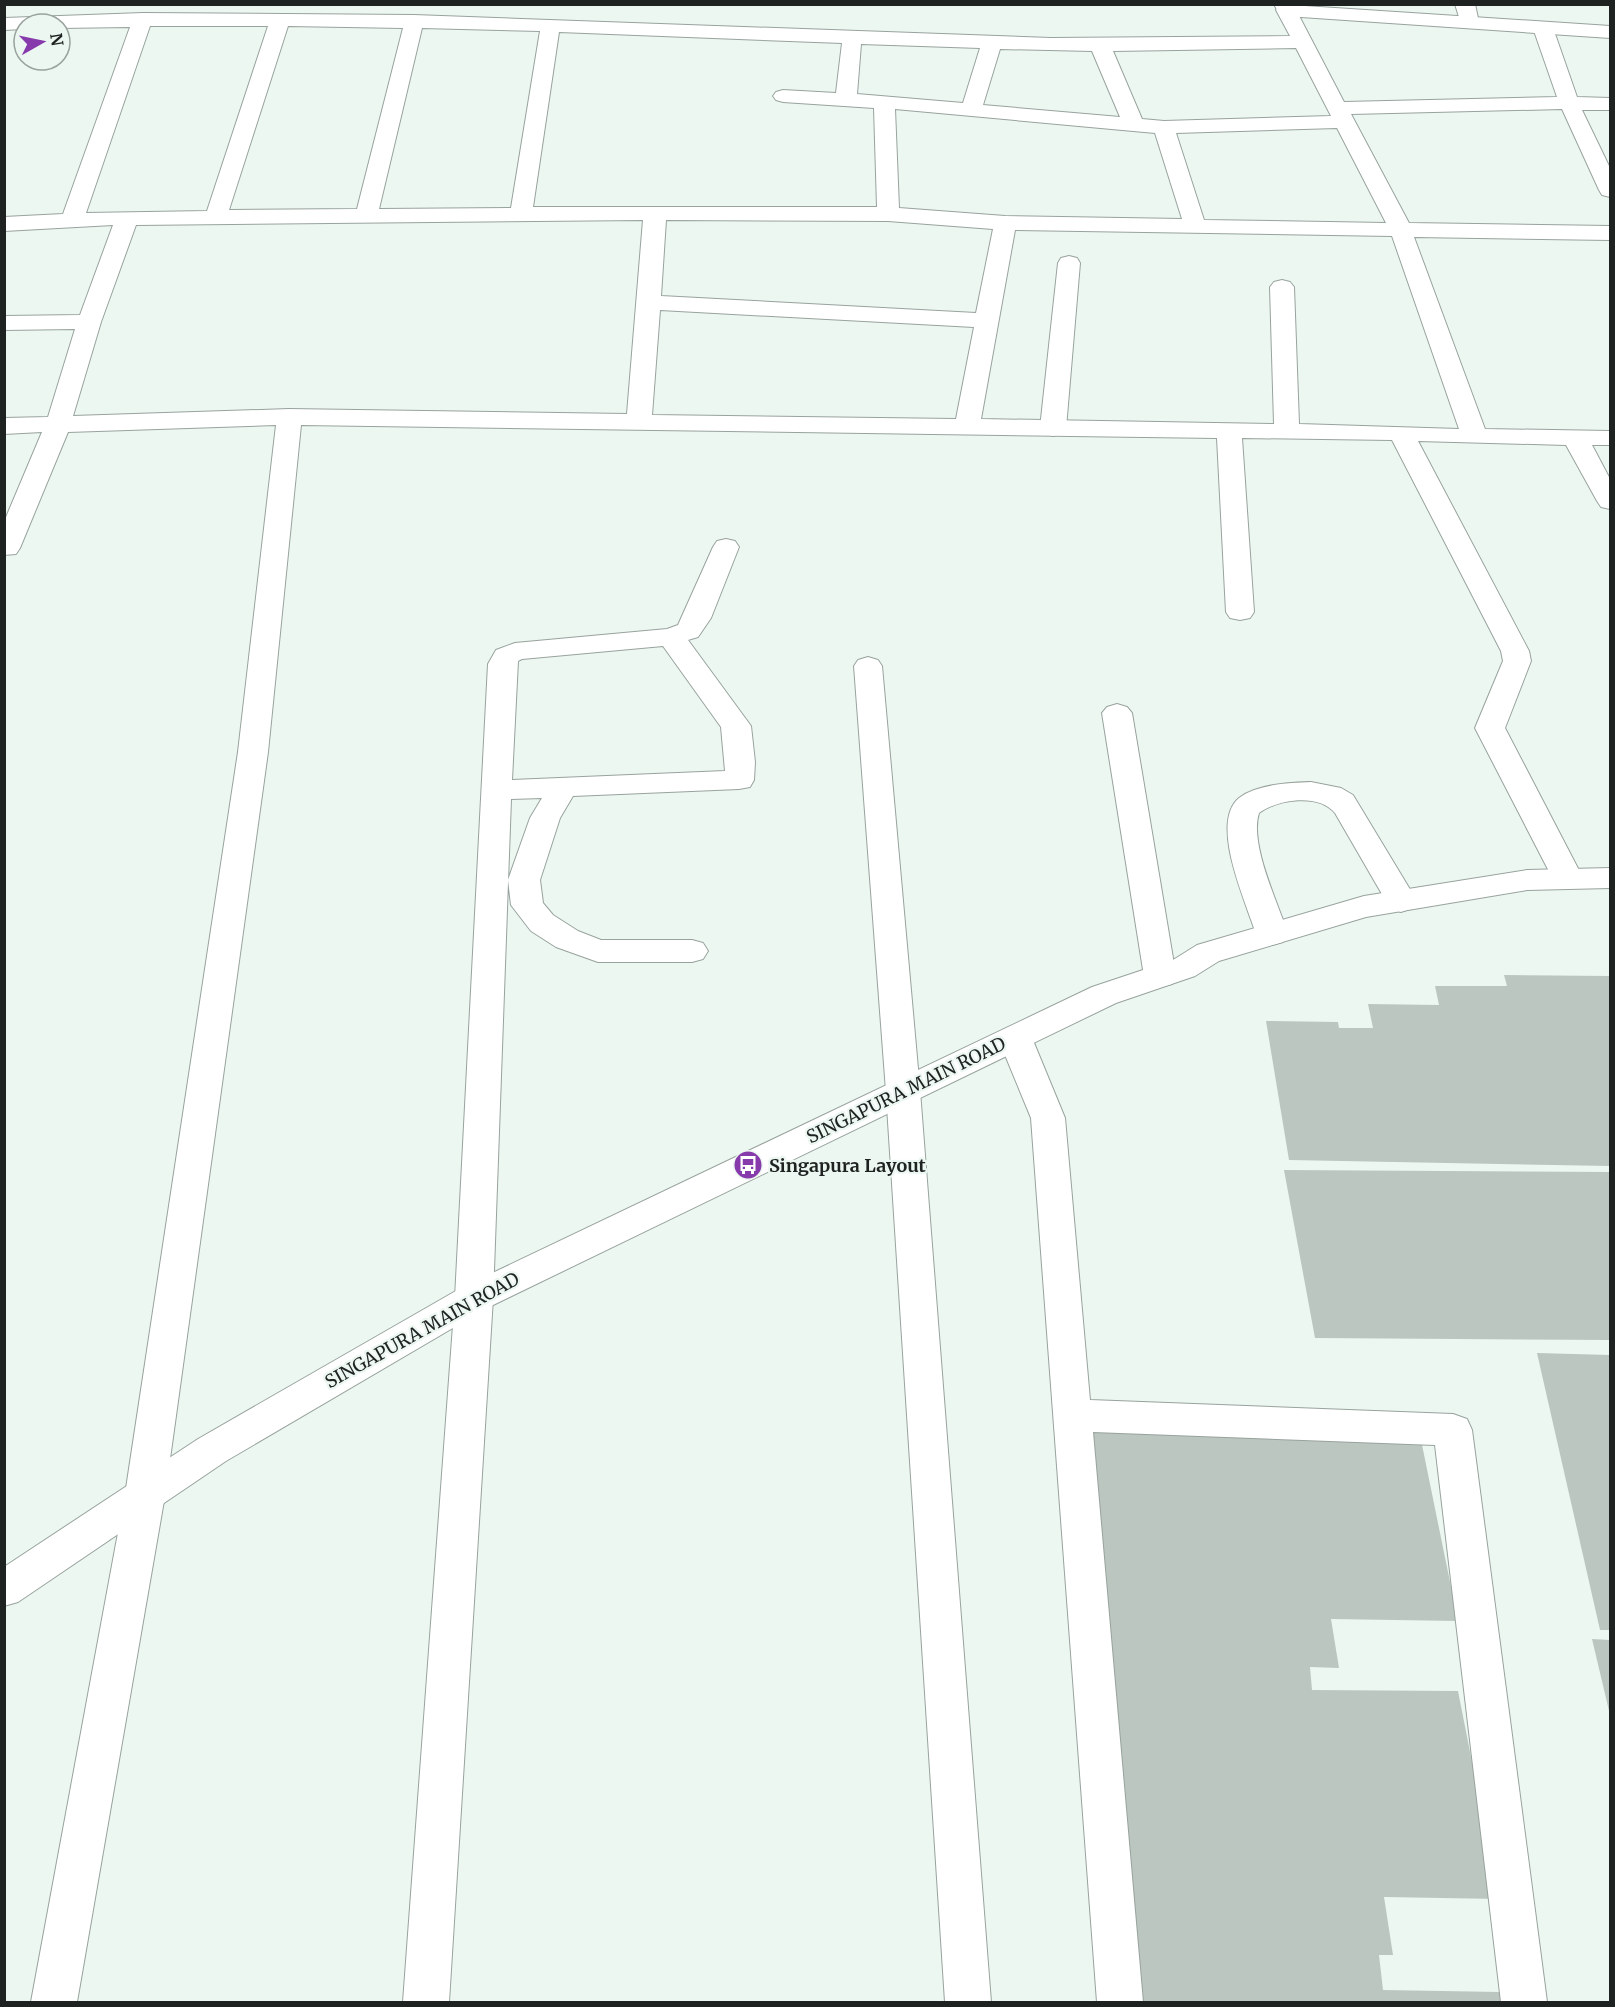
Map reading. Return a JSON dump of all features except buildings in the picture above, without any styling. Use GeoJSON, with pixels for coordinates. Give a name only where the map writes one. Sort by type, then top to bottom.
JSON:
{"type":"FeatureCollection","features":[{"type":"Feature","properties":{"kind":"street"},"geometry":{"type":"LineString","coordinates":[[1475,437],[1400,228],[1284,7],[1467,14],[1543,28],[1611,32]]}},
{"type":"Feature","properties":{"kind":"street"},"geometry":{"type":"LineString","coordinates":[[4,24],[143,19],[414,21],[1100,45],[1302,42]]}},
{"type":"Feature","properties":{"kind":"street"},"geometry":{"type":"LineString","coordinates":[[72,221],[143,19]]}},
{"type":"Feature","properties":{"kind":"street"},"geometry":{"type":"LineString","coordinates":[[216,217],[280,20]]}},
{"type":"Feature","properties":{"kind":"street"},"geometry":{"type":"LineString","coordinates":[[366,216],[414,21]]}},
{"type":"Feature","properties":{"kind":"street"},"geometry":{"type":"LineString","coordinates":[[521,216],[550,27]]}},
{"type":"Feature","properties":{"kind":"street"},"geometry":{"type":"LineString","coordinates":[[1543,28],[1569,103],[1611,190]]}},
{"type":"Feature","properties":{"kind":"street"},"geometry":{"type":"LineString","coordinates":[[846,100],[852,38]]}},
{"type":"Feature","properties":{"kind":"street"},"geometry":{"type":"LineString","coordinates":[[971,111],[992,42]]}},
{"type":"Feature","properties":{"kind":"street"},"geometry":{"type":"LineString","coordinates":[[1100,45],[1134,124]]}},
{"type":"Feature","properties":{"kind":"street"},"geometry":{"type":"LineString","coordinates":[[783,96],[884,102],[1164,127],[1569,103],[1611,104]]}},
{"type":"Feature","properties":{"kind":"street"},"geometry":{"type":"LineString","coordinates":[[884,102],[888,214]]}},
{"type":"Feature","properties":{"kind":"street"},"geometry":{"type":"LineString","coordinates":[[1164,127],[1195,226]]}},
{"type":"Feature","properties":{"kind":"street"},"geometry":{"type":"LineString","coordinates":[[4,224],[127,218],[655,213],[888,214],[1005,223],[1611,232]]}},
{"type":"Feature","properties":{"kind":"street"},"geometry":{"type":"LineString","coordinates":[[639,422],[655,213]]}},
{"type":"Feature","properties":{"kind":"street"},"geometry":{"type":"LineString","coordinates":[[5,551],[58,425],[89,322],[127,218]]}},
{"type":"Feature","properties":{"kind":"street"},"geometry":{"type":"LineString","coordinates":[[967,427],[1005,223]]}},
{"type":"Feature","properties":{"kind":"street"},"geometry":{"type":"LineString","coordinates":[[1053,428],[1069,263]]}},
{"type":"Feature","properties":{"kind":"street"},"geometry":{"type":"LineString","coordinates":[[1282,287],[1287,432]]}},
{"type":"Feature","properties":{"kind":"street"},"geometry":{"type":"LineString","coordinates":[[649,302],[987,321]]}},
{"type":"Feature","properties":{"kind":"street"},"geometry":{"type":"LineString","coordinates":[[4,323],[89,322]]}},
{"type":"Feature","properties":{"kind":"street"},"geometry":{"type":"LineString","coordinates":[[54,2002],[145,1495],[253,752],[288,417]]}},
{"type":"Feature","properties":{"kind":"street"},"geometry":{"type":"LineString","coordinates":[[4,426],[288,417],[1611,438]]}},
{"type":"Feature","properties":{"kind":"street"},"geometry":{"type":"LineString","coordinates":[[1229,431],[1240,612]]}},
{"type":"Feature","properties":{"kind":"street"},"geometry":{"type":"LineString","coordinates":[[1401,433],[1515,651],[1517,661],[1490,728],[1567,878]]}},
{"type":"Feature","properties":{"kind":"street"},"geometry":{"type":"LineString","coordinates":[[1575,438],[1611,501]]}},
{"type":"Feature","properties":{"kind":"street"},"geometry":{"type":"LineString","coordinates":[[426,2002],[474,1298],[502,664],[506,656],[515,651],[671,638],[688,631],[697,618],[726,547]]}},
{"type":"Feature","properties":{"kind":"street"},"geometry":{"type":"LineString","coordinates":[[496,790],[739,780],[740,762],[736,726],[671,638]]}},
{"type":"Feature","properties":{"kind":"street"},"geometry":{"type":"LineString","coordinates":[[868,666],[903,1091],[968,2002]]}},
{"type":"Feature","properties":{"kind":"street"},"geometry":{"type":"LineString","coordinates":[[1117,713],[1160,976]]}},
{"type":"Feature","properties":{"kind":"street"},"geometry":{"type":"LineString","coordinates":[[563,787],[545,818],[524,880],[527,905],[542,923],[567,939],[598,951],[692,951]]}},
{"type":"Feature","properties":{"kind":"street"},"geometry":{"type":"LineString","coordinates":[[1272,934],[1243,842],[1240,824],[1244,812],[1250,805],[1262,798],[1305,792],[1321,792],[1335,797],[1349,811],[1401,901]]}},
{"type":"Feature","properties":{"kind":"street","name":"SINGAPURA MAIN ROAD"},"geometry":{"type":"LineString","coordinates":[[4,1589],[212,1450],[474,1298],[1104,995],[1184,968],[1209,953],[1364,907],[1527,880],[1611,878]]}},
{"type":"Feature","properties":{"kind":"street"},"geometry":{"type":"LineString","coordinates":[[1015,1038],[1048,1118],[1120,2002]]}},
{"type":"Feature","properties":{"kind":"street"},"geometry":{"type":"LineString","coordinates":[[1072,1415],[1453,1430],[1524,2002]]}},
{"type":"Feature","properties":{"kind":"place","name":"Singapura Layout"},"geometry":{"type":"Point","coordinates":[748,1165]}}]}
